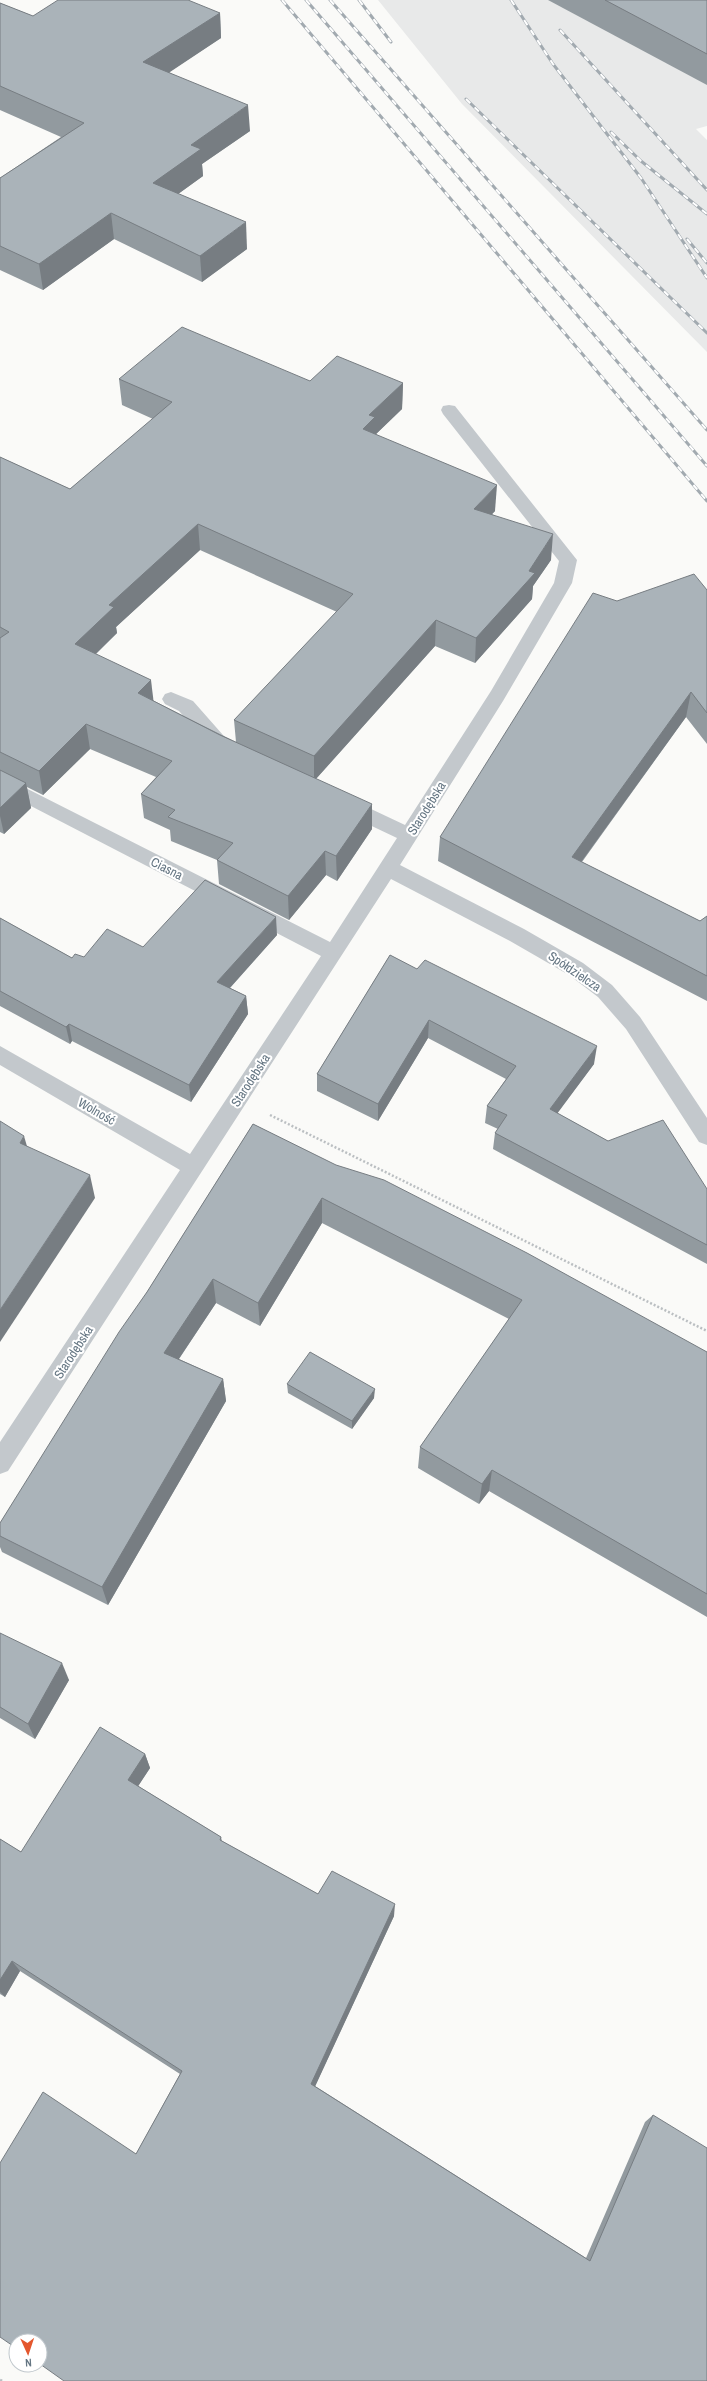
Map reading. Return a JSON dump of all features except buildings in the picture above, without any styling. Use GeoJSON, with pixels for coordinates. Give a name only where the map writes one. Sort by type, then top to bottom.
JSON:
{"type":"FeatureCollection","features":[{"type":"Feature","properties":{"kind":"street","name":"Starodębska"},"geometry":{"type":"LineString","coordinates":[[0,1464],[237,1099],[334,953],[497,696],[563,583],[568,560],[448,410]]}},
{"type":"Feature","properties":{"kind":"street"},"geometry":{"type":"LineString","coordinates":[[171,699],[186,706],[224,749],[238,755]]}},
{"type":"Feature","properties":{"kind":"street","name":"Ciasna"},"geometry":{"type":"LineString","coordinates":[[0,782],[334,953]]}},
{"type":"Feature","properties":{"kind":"street"},"geometry":{"type":"LineString","coordinates":[[328,798],[409,835]]}},
{"type":"Feature","properties":{"kind":"street","name":"Spółdzielcza"},"geometry":{"type":"LineString","coordinates":[[388,868],[517,935],[576,969],[605,991],[633,1023],[707,1136]]}},
{"type":"Feature","properties":{"kind":"street","name":"Wolność"},"geometry":{"type":"LineString","coordinates":[[0,1055],[193,1167]]}},
{"type":"Feature","properties":{"kind":"path"},"geometry":{"type":"LineString","coordinates":[[237,1099],[707,1331]]}},
{"type":"Feature","properties":{"kind":"shaded area"},"geometry":{"type":"Polygon","coordinates":[[[378,0],[707,0],[707,126],[696,129],[707,140],[707,352],[462,104],[378,0]]]}},
{"type":"Feature","properties":{"kind":"railway"},"geometry":{"type":"LineString","coordinates":[[282,0],[707,501]]}},
{"type":"Feature","properties":{"kind":"railway"},"geometry":{"type":"LineString","coordinates":[[306,0],[707,466]]}},
{"type":"Feature","properties":{"kind":"railway"},"geometry":{"type":"LineString","coordinates":[[330,0],[707,430]]}},
{"type":"Feature","properties":{"kind":"railway"},"geometry":{"type":"LineString","coordinates":[[359,0],[391,42]]}},
{"type":"Feature","properties":{"kind":"railway"},"geometry":{"type":"LineString","coordinates":[[511,0],[553,64],[641,178],[707,278]]}},
{"type":"Feature","properties":{"kind":"railway"},"geometry":{"type":"LineString","coordinates":[[560,30],[707,190]]}},
{"type":"Feature","properties":{"kind":"railway"},"geometry":{"type":"LineString","coordinates":[[466,99],[707,333]]}},
{"type":"Feature","properties":{"kind":"railway"},"geometry":{"type":"LineString","coordinates":[[611,132],[641,161],[707,214]]}},
{"type":"Feature","properties":{"kind":"railway"},"geometry":{"type":"LineString","coordinates":[[687,239],[707,263]]}}]}
